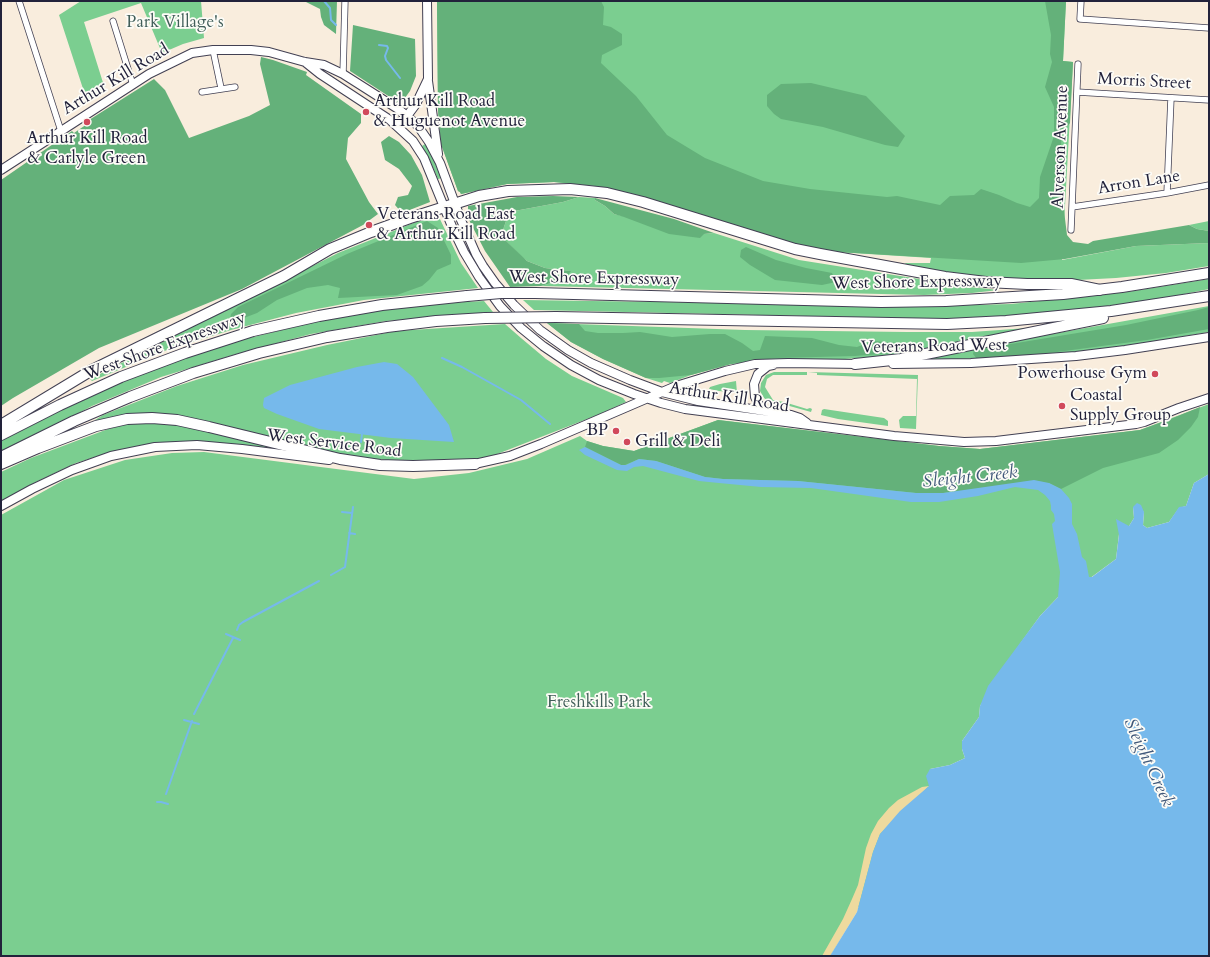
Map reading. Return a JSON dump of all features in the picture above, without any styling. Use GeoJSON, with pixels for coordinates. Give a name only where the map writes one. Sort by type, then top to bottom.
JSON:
{"type":"FeatureCollection","features":[{"type":"Feature","properties":{"kind":"highway"},"geometry":{"type":"LineString","coordinates":[[1,425],[92,370],[284,276],[330,249],[371,232],[444,207],[479,196],[508,191],[570,189],[607,193],[643,202],[795,249],[820,254],[945,277],[986,282],[1072,284],[1100,290]]}},
{"type":"Feature","properties":{"kind":"highway","name":"West Shore Expressway"},"geometry":{"type":"LineString","coordinates":[[1,435],[60,405],[121,377],[185,353],[253,331],[318,316],[382,305],[501,293],[881,302],[1004,298],[1100,290],[1209,273]]}},
{"type":"Feature","properties":{"kind":"highway"},"geometry":{"type":"LineString","coordinates":[[855,364],[901,359],[1209,297]]}},
{"type":"Feature","properties":{"kind":"highway","name":"West Shore Expressway"},"geometry":{"type":"LineString","coordinates":[[1,458],[12,451],[74,421],[130,397],[193,373],[260,353],[327,337],[387,327],[486,318],[556,317],[947,324],[1006,321],[1111,312],[1209,297]]}},
{"type":"Feature","properties":{"kind":"highway"},"geometry":{"type":"LineString","coordinates":[[1,464],[96,426],[126,420],[152,418],[177,420],[340,459],[380,465],[413,466],[475,464]]}},
{"type":"Feature","properties":{"kind":"street"},"geometry":{"type":"LineString","coordinates":[[19,1],[61,131]]}},
{"type":"Feature","properties":{"kind":"street"},"geometry":{"type":"LineString","coordinates":[[343,74],[345,1]]}},
{"type":"Feature","properties":{"kind":"street"},"geometry":{"type":"LineString","coordinates":[[427,1],[428,79],[440,163]]}},
{"type":"Feature","properties":{"kind":"street"},"geometry":{"type":"LineString","coordinates":[[1081,1],[1080,19],[1209,28]]}},
{"type":"Feature","properties":{"kind":"street"},"geometry":{"type":"LineString","coordinates":[[113,21],[133,85]]}},
{"type":"Feature","properties":{"kind":"street","name":"Arthur Kill Road"},"geometry":{"type":"LineString","coordinates":[[1,170],[149,74],[182,57],[202,51],[232,49],[256,50],[282,55],[305,62],[396,125],[413,141],[424,158],[464,252],[479,278],[500,306],[520,328],[542,346],[571,365],[599,380],[647,398],[679,408],[940,441],[964,442],[996,441],[1136,424],[1209,398]]}},
{"type":"Feature","properties":{"kind":"street"},"geometry":{"type":"LineString","coordinates":[[213,50],[221,88]]}},
{"type":"Feature","properties":{"kind":"street"},"geometry":{"type":"LineString","coordinates":[[305,62],[324,65],[343,74],[407,116],[418,126],[429,142],[440,163]]}},
{"type":"Feature","properties":{"kind":"street","name":"Alverson Avenue"},"geometry":{"type":"LineString","coordinates":[[1071,230],[1078,64]]}},
{"type":"Feature","properties":{"kind":"street"},"geometry":{"type":"LineString","coordinates":[[396,125],[407,116],[422,95],[428,79]]}},
{"type":"Feature","properties":{"kind":"street"},"geometry":{"type":"LineString","coordinates":[[202,92],[235,87]]}},
{"type":"Feature","properties":{"kind":"street","name":"Morris Street"},"geometry":{"type":"LineString","coordinates":[[1077,92],[1209,100]]}},
{"type":"Feature","properties":{"kind":"street"},"geometry":{"type":"LineString","coordinates":[[1167,193],[1171,98]]}},
{"type":"Feature","properties":{"kind":"street","name":"Arthur Kill Road"},"geometry":{"type":"LineString","coordinates":[[440,163],[455,204],[476,254],[483,266],[514,305],[540,330],[568,350],[591,363],[662,392],[698,401],[791,415],[800,418],[810,425]]}},
{"type":"Feature","properties":{"kind":"street","name":"Arron Lane"},"geometry":{"type":"LineString","coordinates":[[1072,207],[1167,193],[1209,185]]}},
{"type":"Feature","properties":{"kind":"street","name":"Veterans Road West"},"geometry":{"type":"LineString","coordinates":[[662,392],[692,380],[755,364],[971,363],[1024,360],[1125,350],[1209,337]]}},
{"type":"Feature","properties":{"kind":"street"},"geometry":{"type":"LineString","coordinates":[[762,410],[755,396],[754,390],[754,384],[758,374],[768,366],[788,363]]}},
{"type":"Feature","properties":{"kind":"street","name":"West Service Road"},"geometry":{"type":"LineString","coordinates":[[1,506],[72,470],[111,456],[155,448],[205,445],[389,467],[422,468],[475,464],[510,456],[662,392]]}},
{"type":"Feature","properties":{"kind":"green space","name":"Park Village's"},"geometry":{"type":"Polygon","coordinates":[[[81,1],[201,1],[204,38],[183,44],[162,53],[141,3],[84,22],[105,89],[87,101],[59,15],[81,1]]]}},
{"type":"Feature","properties":{"kind":"green space"},"geometry":{"type":"Polygon","coordinates":[[[304,1],[337,1],[336,34],[324,25],[320,9],[304,1]]]}},
{"type":"Feature","properties":{"kind":"green space"},"geometry":{"type":"Polygon","coordinates":[[[437,1],[1066,1],[1063,61],[1073,62],[1062,260],[1136,246],[1209,243],[1209,266],[1166,273],[1116,278],[1058,281],[996,279],[900,267],[906,263],[930,263],[931,258],[822,251],[637,195],[596,186],[554,182],[507,184],[461,194],[458,191],[441,144],[438,110],[437,1]]]}},
{"type":"Feature","properties":{"kind":"green space"},"geometry":{"type":"Polygon","coordinates":[[[437,1],[601,1],[604,7],[603,25],[611,27],[622,34],[622,45],[602,55],[601,63],[636,96],[667,135],[705,158],[763,181],[810,189],[887,197],[897,196],[940,205],[950,196],[974,195],[981,189],[1030,207],[1039,198],[1040,177],[1054,136],[1054,107],[1045,87],[1052,62],[1050,54],[1051,35],[1045,1],[1066,1],[1063,61],[1073,62],[1070,123],[1062,133],[1059,170],[1067,235],[1073,242],[1088,244],[1093,241],[1189,225],[1197,229],[1209,231],[1209,243],[1136,246],[1065,259],[1021,263],[822,251],[779,241],[637,195],[596,186],[554,182],[507,184],[461,194],[458,191],[441,144],[438,110],[437,1]]]}},
{"type":"Feature","properties":{"kind":"green space"},"geometry":{"type":"Polygon","coordinates":[[[353,25],[415,39],[416,76],[410,91],[402,102],[400,101],[399,103],[350,71],[353,25]]]}},
{"type":"Feature","properties":{"kind":"green space"},"geometry":{"type":"Polygon","coordinates":[[[261,57],[307,72],[306,75],[361,114],[361,123],[348,138],[346,159],[369,202],[378,214],[363,225],[242,289],[99,348],[1,406],[1,180],[72,131],[74,133],[90,122],[89,120],[154,79],[165,90],[189,138],[249,116],[270,105],[260,64],[261,57]]]}},
{"type":"Feature","properties":{"kind":"green space"},"geometry":{"type":"Polygon","coordinates":[[[811,83],[866,96],[905,136],[898,147],[885,145],[823,127],[781,119],[767,106],[767,95],[781,84],[811,83]]]}},
{"type":"Feature","properties":{"kind":"green space"},"geometry":{"type":"Polygon","coordinates":[[[389,136],[399,142],[411,155],[422,175],[430,202],[402,213],[395,205],[398,197],[408,195],[412,186],[399,169],[385,160],[381,142],[389,136]]]}},
{"type":"Feature","properties":{"kind":"green space"},"geometry":{"type":"Polygon","coordinates":[[[425,144],[435,160],[442,178],[438,179],[422,146],[425,144]]]}},
{"type":"Feature","properties":{"kind":"green space"},"geometry":{"type":"Polygon","coordinates":[[[517,197],[579,197],[563,202],[509,212],[501,236],[527,261],[545,268],[571,271],[565,279],[541,286],[510,287],[485,251],[468,218],[468,206],[517,197]]]}},
{"type":"Feature","properties":{"kind":"green space"},"geometry":{"type":"Polygon","coordinates":[[[579,197],[595,198],[595,200],[614,214],[704,234],[714,233],[799,260],[970,287],[999,290],[924,295],[541,286],[565,279],[570,271],[545,268],[527,261],[522,257],[501,236],[509,212],[563,202],[579,197]]]}},
{"type":"Feature","properties":{"kind":"green space"},"geometry":{"type":"Polygon","coordinates":[[[595,198],[674,219],[714,233],[704,234],[700,238],[669,234],[614,214],[595,200],[595,198]]]}},
{"type":"Feature","properties":{"kind":"green space"},"geometry":{"type":"Polygon","coordinates":[[[436,214],[438,215],[461,263],[478,288],[364,300],[296,313],[231,330],[167,350],[92,381],[90,379],[338,253],[436,214]]]}},
{"type":"Feature","properties":{"kind":"green space"},"geometry":{"type":"Polygon","coordinates":[[[427,221],[438,228],[451,255],[451,264],[437,270],[422,286],[397,295],[338,298],[340,288],[328,285],[307,288],[277,300],[257,313],[236,321],[230,319],[231,314],[238,307],[347,254],[427,221]]]}},
{"type":"Feature","properties":{"kind":"green space"},"geometry":{"type":"Polygon","coordinates":[[[1209,221],[1209,231],[1197,229],[1189,225],[1209,221]]]}},
{"type":"Feature","properties":{"kind":"green space"},"geometry":{"type":"Polygon","coordinates":[[[746,247],[776,260],[832,273],[836,282],[822,285],[775,280],[740,257],[741,250],[746,247]]]}},
{"type":"Feature","properties":{"kind":"green space"},"geometry":{"type":"Polygon","coordinates":[[[1209,279],[1209,289],[1165,298],[1092,308],[1011,316],[943,319],[534,310],[523,300],[937,306],[1011,304],[1127,292],[1209,279]]]}},
{"type":"Feature","properties":{"kind":"green space"},"geometry":{"type":"Polygon","coordinates":[[[484,301],[493,312],[386,321],[311,334],[233,355],[161,377],[92,406],[1,454],[1,440],[90,395],[157,368],[229,343],[310,323],[386,309],[484,301]]]}},
{"type":"Feature","properties":{"kind":"green space"},"geometry":{"type":"Polygon","coordinates":[[[1209,306],[1209,332],[1056,356],[924,360],[923,357],[1209,306]]]}},
{"type":"Feature","properties":{"kind":"green space"},"geometry":{"type":"Polygon","coordinates":[[[1209,307],[1209,329],[1147,340],[1042,354],[977,359],[973,354],[974,350],[1126,325],[1209,307]]]}},
{"type":"Feature","properties":{"kind":"green space"},"geometry":{"type":"Polygon","coordinates":[[[547,323],[745,330],[907,332],[972,332],[1055,326],[899,355],[845,359],[775,359],[731,364],[691,375],[670,383],[664,381],[662,383],[646,378],[603,359],[571,342],[547,323]]]}},
{"type":"Feature","properties":{"kind":"green space"},"geometry":{"type":"Polygon","coordinates":[[[547,323],[579,324],[585,331],[598,333],[640,332],[672,337],[725,334],[753,351],[760,350],[765,336],[812,338],[839,345],[857,347],[873,341],[896,343],[905,348],[894,353],[855,356],[776,358],[731,364],[691,375],[646,378],[603,359],[571,342],[547,323]]]}},
{"type":"Feature","properties":{"kind":"green space"},"geometry":{"type":"Polygon","coordinates":[[[505,324],[546,359],[572,376],[623,398],[626,402],[600,414],[487,458],[419,463],[365,458],[299,446],[174,417],[96,423],[95,420],[103,415],[177,386],[243,365],[327,345],[396,331],[505,324]]]}},
{"type":"Feature","properties":{"kind":"green space"},"geometry":{"type":"Polygon","coordinates":[[[774,372],[807,372],[807,375],[773,375],[767,379],[765,387],[773,400],[807,409],[810,408],[812,409],[811,412],[770,402],[764,398],[760,391],[761,383],[766,375],[774,372]]]}},
{"type":"Feature","properties":{"kind":"green space"},"geometry":{"type":"Polygon","coordinates":[[[808,372],[918,375],[916,429],[900,428],[899,420],[903,416],[916,416],[917,379],[817,375],[817,373],[808,372]]]}},
{"type":"Feature","properties":{"kind":"green space"},"geometry":{"type":"Polygon","coordinates":[[[736,381],[737,393],[709,389],[710,387],[720,384],[736,381]]]}},
{"type":"Feature","properties":{"kind":"green space","name":"Freshkills Park"},"geometry":{"type":"Polygon","coordinates":[[[1209,404],[1209,474],[1194,483],[1186,506],[1179,508],[1169,522],[1147,528],[1143,525],[1144,512],[1133,507],[1134,518],[1129,526],[1119,534],[1116,559],[1074,590],[1058,597],[1040,616],[980,706],[979,717],[962,741],[962,749],[965,758],[950,765],[930,769],[929,786],[830,956],[1,956],[1,515],[64,480],[125,460],[172,453],[204,452],[414,479],[469,473],[527,459],[580,436],[587,441],[603,446],[634,451],[718,420],[939,446],[980,449],[1140,430],[1209,404]]]}},
{"type":"Feature","properties":{"kind":"green space"},"geometry":{"type":"Polygon","coordinates":[[[1200,407],[1198,417],[1191,427],[1178,440],[1159,453],[1103,468],[1061,489],[1049,483],[943,493],[916,493],[798,481],[723,479],[705,477],[656,461],[639,459],[625,465],[621,465],[585,447],[587,441],[603,446],[634,451],[718,420],[939,446],[980,449],[1140,430],[1200,407]]]}},
{"type":"Feature","properties":{"kind":"green space"},"geometry":{"type":"Polygon","coordinates":[[[824,409],[884,418],[888,421],[888,426],[821,415],[822,410],[824,409]]]}},
{"type":"Feature","properties":{"kind":"green space"},"geometry":{"type":"Polygon","coordinates":[[[139,421],[168,422],[277,448],[278,450],[210,442],[165,443],[114,451],[76,463],[36,482],[1,502],[1,472],[31,458],[108,429],[139,421]]]}},
{"type":"Feature","properties":{"kind":"sand"},"geometry":{"type":"Polygon","coordinates":[[[929,786],[880,834],[873,852],[857,912],[830,956],[822,956],[843,919],[858,885],[866,848],[878,821],[898,800],[922,787],[929,786]]]}},
{"type":"Feature","properties":{"kind":"water"},"geometry":{"type":"Polygon","coordinates":[[[384,362],[397,364],[413,377],[449,425],[454,442],[391,438],[319,429],[264,408],[264,398],[290,385],[357,367],[384,362]]]}},
{"type":"Feature","properties":{"kind":"water"},"geometry":{"type":"Polygon","coordinates":[[[585,447],[621,465],[626,465],[639,459],[656,461],[705,477],[723,479],[798,481],[916,493],[943,493],[1034,480],[1049,483],[1061,489],[1072,504],[1072,524],[1077,534],[1082,557],[1086,561],[1089,577],[1092,577],[1116,559],[1119,535],[1116,519],[1129,526],[1134,518],[1133,507],[1137,503],[1141,505],[1144,512],[1143,525],[1147,528],[1169,522],[1179,507],[1186,506],[1194,483],[1209,474],[1209,956],[830,956],[857,912],[873,852],[880,834],[900,811],[929,786],[926,776],[930,769],[950,765],[965,758],[962,749],[962,741],[979,717],[980,706],[988,686],[1040,616],[1058,597],[1060,572],[1052,524],[1055,521],[1054,514],[1051,510],[1050,501],[1045,495],[1038,490],[1015,487],[978,496],[939,502],[911,502],[811,488],[761,487],[699,481],[643,466],[634,467],[627,471],[617,470],[585,455],[579,450],[585,447]]]}},
{"type":"Feature","properties":{"kind":"waterway"},"geometry":{"type":"LineString","coordinates":[[324,1],[330,8],[331,20],[336,25]]}},
{"type":"Feature","properties":{"kind":"waterway"},"geometry":{"type":"LineString","coordinates":[[379,45],[387,46],[388,48],[385,56],[386,60],[400,78]]}},
{"type":"Feature","properties":{"kind":"waterway","name":"Sleight Creek"},"geometry":{"type":"LineString","coordinates":[[442,358],[462,367],[521,400],[550,424]]}},
{"type":"Feature","properties":{"kind":"waterway"},"geometry":{"type":"LineString","coordinates":[[361,442],[362,434]]}},
{"type":"Feature","properties":{"kind":"waterway"},"geometry":{"type":"LineString","coordinates":[[331,575],[345,567],[353,507]]}},
{"type":"Feature","properties":{"kind":"waterway"},"geometry":{"type":"LineString","coordinates":[[342,512],[352,513]]}},
{"type":"Feature","properties":{"kind":"waterway"},"geometry":{"type":"LineString","coordinates":[[349,533],[355,534]]}},
{"type":"Feature","properties":{"kind":"waterway"},"geometry":{"type":"LineString","coordinates":[[237,630],[239,625],[243,622],[319,581]]}},
{"type":"Feature","properties":{"kind":"waterway"},"geometry":{"type":"LineString","coordinates":[[226,634],[240,640]]}},
{"type":"Feature","properties":{"kind":"waterway"},"geometry":{"type":"LineString","coordinates":[[194,714],[233,638]]}},
{"type":"Feature","properties":{"kind":"waterway"},"geometry":{"type":"LineString","coordinates":[[184,720],[199,724]]}},
{"type":"Feature","properties":{"kind":"waterway"},"geometry":{"type":"LineString","coordinates":[[166,794],[192,721]]}},
{"type":"Feature","properties":{"kind":"waterway"},"geometry":{"type":"LineString","coordinates":[[157,802],[168,804]]}},
{"type":"Feature","properties":{"kind":"place","name":"Arthur Kill Road & Huguenot Avenue"},"geometry":{"type":"Point","coordinates":[366,112]}},
{"type":"Feature","properties":{"kind":"place","name":"Arthur Kill Road & Carlyle Green"},"geometry":{"type":"Point","coordinates":[87,122]}},
{"type":"Feature","properties":{"kind":"place","name":"Veterans Road East & Arthur Kill Road"},"geometry":{"type":"Point","coordinates":[369,225]}},
{"type":"Feature","properties":{"kind":"place","name":"Powerhouse Gym"},"geometry":{"type":"Point","coordinates":[1155,374]}},
{"type":"Feature","properties":{"kind":"place","name":"Coastal Supply Group"},"geometry":{"type":"Point","coordinates":[1062,406]}},
{"type":"Feature","properties":{"kind":"place","name":"BP"},"geometry":{"type":"Point","coordinates":[616,431]}},
{"type":"Feature","properties":{"kind":"place","name":"Grill & Deli"},"geometry":{"type":"Point","coordinates":[627,442]}}]}
